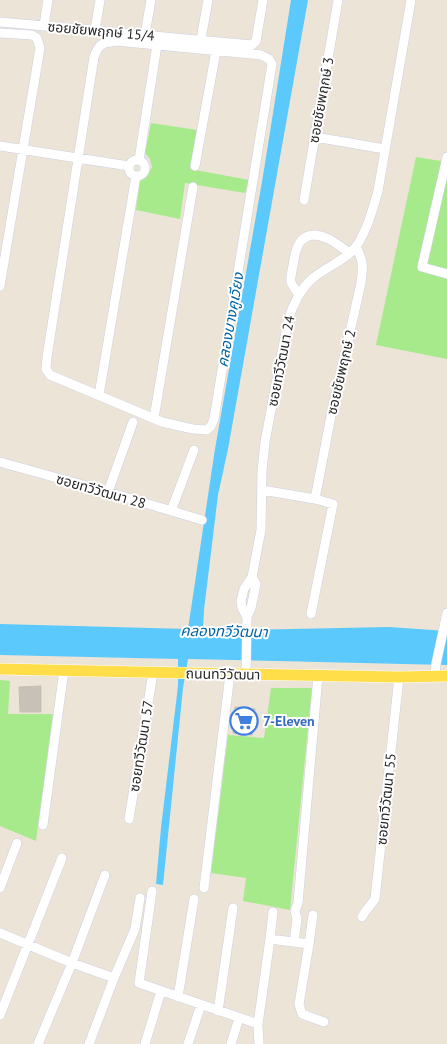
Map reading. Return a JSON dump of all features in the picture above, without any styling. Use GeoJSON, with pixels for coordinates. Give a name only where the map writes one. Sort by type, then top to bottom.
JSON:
{"type":"FeatureCollection","features":[{"type":"Feature","properties":{"kind":"main road","name":"ถนนทวีวัฒนา"},"geometry":{"type":"LineString","coordinates":[[0,669],[318,676],[447,676]]}},
{"type":"Feature","properties":{"kind":"street"},"geometry":{"type":"LineString","coordinates":[[44,26],[48,0]]}},
{"type":"Feature","properties":{"kind":"street"},"geometry":{"type":"LineString","coordinates":[[94,30],[100,0]]}},
{"type":"Feature","properties":{"kind":"street"},"geometry":{"type":"LineString","coordinates":[[145,34],[151,0]]}},
{"type":"Feature","properties":{"kind":"street"},"geometry":{"type":"LineString","coordinates":[[202,40],[208,0]]}},
{"type":"Feature","properties":{"kind":"street","name":"ซอยชัยพฤกษ์ 15/4"},"geometry":{"type":"LineString","coordinates":[[0,22],[250,45],[256,42],[263,0]]}},
{"type":"Feature","properties":{"kind":"street","name":"ซอยชัยพฤกษ์ 3"},"geometry":{"type":"LineString","coordinates":[[304,200],[338,0]]}},
{"type":"Feature","properties":{"kind":"street"},"geometry":{"type":"LineString","coordinates":[[300,295],[291,284],[295,251],[299,242],[306,237],[315,235],[353,250],[370,217],[378,191],[411,0]]}},
{"type":"Feature","properties":{"kind":"street"},"geometry":{"type":"LineString","coordinates":[[0,33],[32,34],[37,38],[40,48],[0,286]]}},
{"type":"Feature","properties":{"kind":"street"},"geometry":{"type":"LineString","coordinates":[[116,41],[157,45],[261,56],[272,64],[214,419],[207,430],[162,422],[50,376],[46,369],[46,357],[94,57],[98,48],[103,43],[116,41]]}},
{"type":"Feature","properties":{"kind":"street"},"geometry":{"type":"LineString","coordinates":[[139,160],[157,45]]}},
{"type":"Feature","properties":{"kind":"street"},"geometry":{"type":"LineString","coordinates":[[195,166],[216,51]]}},
{"type":"Feature","properties":{"kind":"street"},"geometry":{"type":"LineString","coordinates":[[314,137],[385,149]]}},
{"type":"Feature","properties":{"kind":"street"},"geometry":{"type":"LineString","coordinates":[[0,146],[129,166]]}},
{"type":"Feature","properties":{"kind":"street"},"geometry":{"type":"LineString","coordinates":[[447,157],[422,267],[447,274]]}},
{"type":"Feature","properties":{"kind":"street"},"geometry":{"type":"LineString","coordinates":[[134,160],[144,162],[144,173],[136,176],[130,172],[129,166],[134,160]]}},
{"type":"Feature","properties":{"kind":"street"},"geometry":{"type":"LineString","coordinates":[[99,396],[136,176]]}},
{"type":"Feature","properties":{"kind":"street"},"geometry":{"type":"LineString","coordinates":[[154,418],[193,187]]}},
{"type":"Feature","properties":{"kind":"street","name":"ซอยทวีวัฒนา 24"},"geometry":{"type":"LineString","coordinates":[[246,674],[247,622],[256,584],[252,578],[261,530],[262,471],[265,442],[288,321],[291,310],[312,278],[353,250]]}},
{"type":"Feature","properties":{"kind":"street","name":"ซอยชัยพฤกษ์ 2"},"geometry":{"type":"LineString","coordinates":[[315,499],[331,416],[361,284],[362,260],[353,250]]}},
{"type":"Feature","properties":{"kind":"street"},"geometry":{"type":"LineString","coordinates":[[108,492],[134,422]]}},
{"type":"Feature","properties":{"kind":"street"},"geometry":{"type":"LineString","coordinates":[[171,511],[194,450]]}},
{"type":"Feature","properties":{"kind":"street","name":"ซอยทวีวัฒนา 28"},"geometry":{"type":"LineString","coordinates":[[0,462],[202,520]]}},
{"type":"Feature","properties":{"kind":"street"},"geometry":{"type":"LineString","coordinates":[[262,490],[333,504],[334,507],[311,614]]}},
{"type":"Feature","properties":{"kind":"street"},"geometry":{"type":"LineString","coordinates":[[435,676],[446,617]]}},
{"type":"Feature","properties":{"kind":"street"},"geometry":{"type":"LineString","coordinates":[[43,825],[64,670]]}},
{"type":"Feature","properties":{"kind":"street","name":"ซอยทวีวัฒนา 57"},"geometry":{"type":"LineString","coordinates":[[129,819],[153,673]]}},
{"type":"Feature","properties":{"kind":"street"},"geometry":{"type":"LineString","coordinates":[[204,888],[230,674]]}},
{"type":"Feature","properties":{"kind":"street"},"geometry":{"type":"LineString","coordinates":[[294,942],[297,919],[300,912],[298,903],[318,676]]}},
{"type":"Feature","properties":{"kind":"street","name":"ซอยทวีวัฒนา 55"},"geometry":{"type":"LineString","coordinates":[[362,917],[375,899],[399,677]]}},
{"type":"Feature","properties":{"kind":"street"},"geometry":{"type":"LineString","coordinates":[[0,888],[17,843]]}},
{"type":"Feature","properties":{"kind":"street"},"geometry":{"type":"LineString","coordinates":[[0,1015],[62,858]]}},
{"type":"Feature","properties":{"kind":"street"},"geometry":{"type":"LineString","coordinates":[[38,1044],[72,963],[105,875]]}},
{"type":"Feature","properties":{"kind":"street"},"geometry":{"type":"LineString","coordinates":[[152,891],[138,983],[258,1024]]}},
{"type":"Feature","properties":{"kind":"street"},"geometry":{"type":"LineString","coordinates":[[89,1044],[135,929],[140,898]]}},
{"type":"Feature","properties":{"kind":"street"},"geometry":{"type":"LineString","coordinates":[[178,997],[194,899]]}},
{"type":"Feature","properties":{"kind":"street"},"geometry":{"type":"LineString","coordinates":[[218,1011],[233,908]]}},
{"type":"Feature","properties":{"kind":"street"},"geometry":{"type":"LineString","coordinates":[[259,1044],[258,1024],[273,912]]}},
{"type":"Feature","properties":{"kind":"street"},"geometry":{"type":"LineString","coordinates":[[313,915],[299,1004],[302,1014],[324,1022]]}},
{"type":"Feature","properties":{"kind":"street"},"geometry":{"type":"LineString","coordinates":[[0,933],[114,978]]}},
{"type":"Feature","properties":{"kind":"street"},"geometry":{"type":"LineString","coordinates":[[270,939],[309,944]]}},
{"type":"Feature","properties":{"kind":"street"},"geometry":{"type":"LineString","coordinates":[[145,1044],[161,991]]}},
{"type":"Feature","properties":{"kind":"street"},"geometry":{"type":"LineString","coordinates":[[188,1044],[201,1005]]}},
{"type":"Feature","properties":{"kind":"street"},"geometry":{"type":"LineString","coordinates":[[231,1044],[239,1018]]}},
{"type":"Feature","properties":{"kind":"green space"},"geometry":{"type":"Polygon","coordinates":[[[151,123],[197,130],[190,169],[249,180],[245,193],[185,183],[180,219],[136,210],[140,181],[147,176],[152,167],[150,159],[145,153],[151,123]]]}},
{"type":"Feature","properties":{"kind":"green space"},"geometry":{"type":"Polygon","coordinates":[[[416,157],[447,162],[447,359],[376,345],[416,157]]]}},
{"type":"Feature","properties":{"kind":"green space"},"geometry":{"type":"Polygon","coordinates":[[[0,680],[10,681],[8,714],[53,714],[36,841],[0,826],[0,680]]]}},
{"type":"Feature","properties":{"kind":"green space"},"geometry":{"type":"Polygon","coordinates":[[[271,688],[312,688],[290,910],[243,901],[246,878],[211,873],[228,735],[264,738],[271,688]]]}},
{"type":"Feature","properties":{"kind":"water","name":"คลองทวีวัฒนา"},"geometry":{"type":"Polygon","coordinates":[[[291,0],[308,0],[228,449],[218,495],[203,629],[389,627],[447,631],[447,665],[188,659],[183,688],[163,885],[156,884],[178,686],[178,659],[0,655],[0,624],[188,629],[215,449],[263,176],[291,0]]]}},
{"type":"Feature","properties":{"kind":"building"},"geometry":{"type":"Polygon","coordinates":[[[41,686],[41,712],[20,712],[19,687],[41,686]]]}},
{"type":"Feature","properties":{"kind":"building","name":"7-Eleven"},"geometry":{"type":"Polygon","coordinates":[[[235,707],[255,709],[252,735],[233,733],[235,707]]]}},
{"type":"Feature","properties":{"kind":"place","name":"7-Eleven"},"geometry":{"type":"Point","coordinates":[244,721]}},
{"type":"Feature","properties":{"kind":"water label","name":"คลองบางคูเวียง"},"geometry":{"type":"Point","coordinates":[230,320]}}]}
